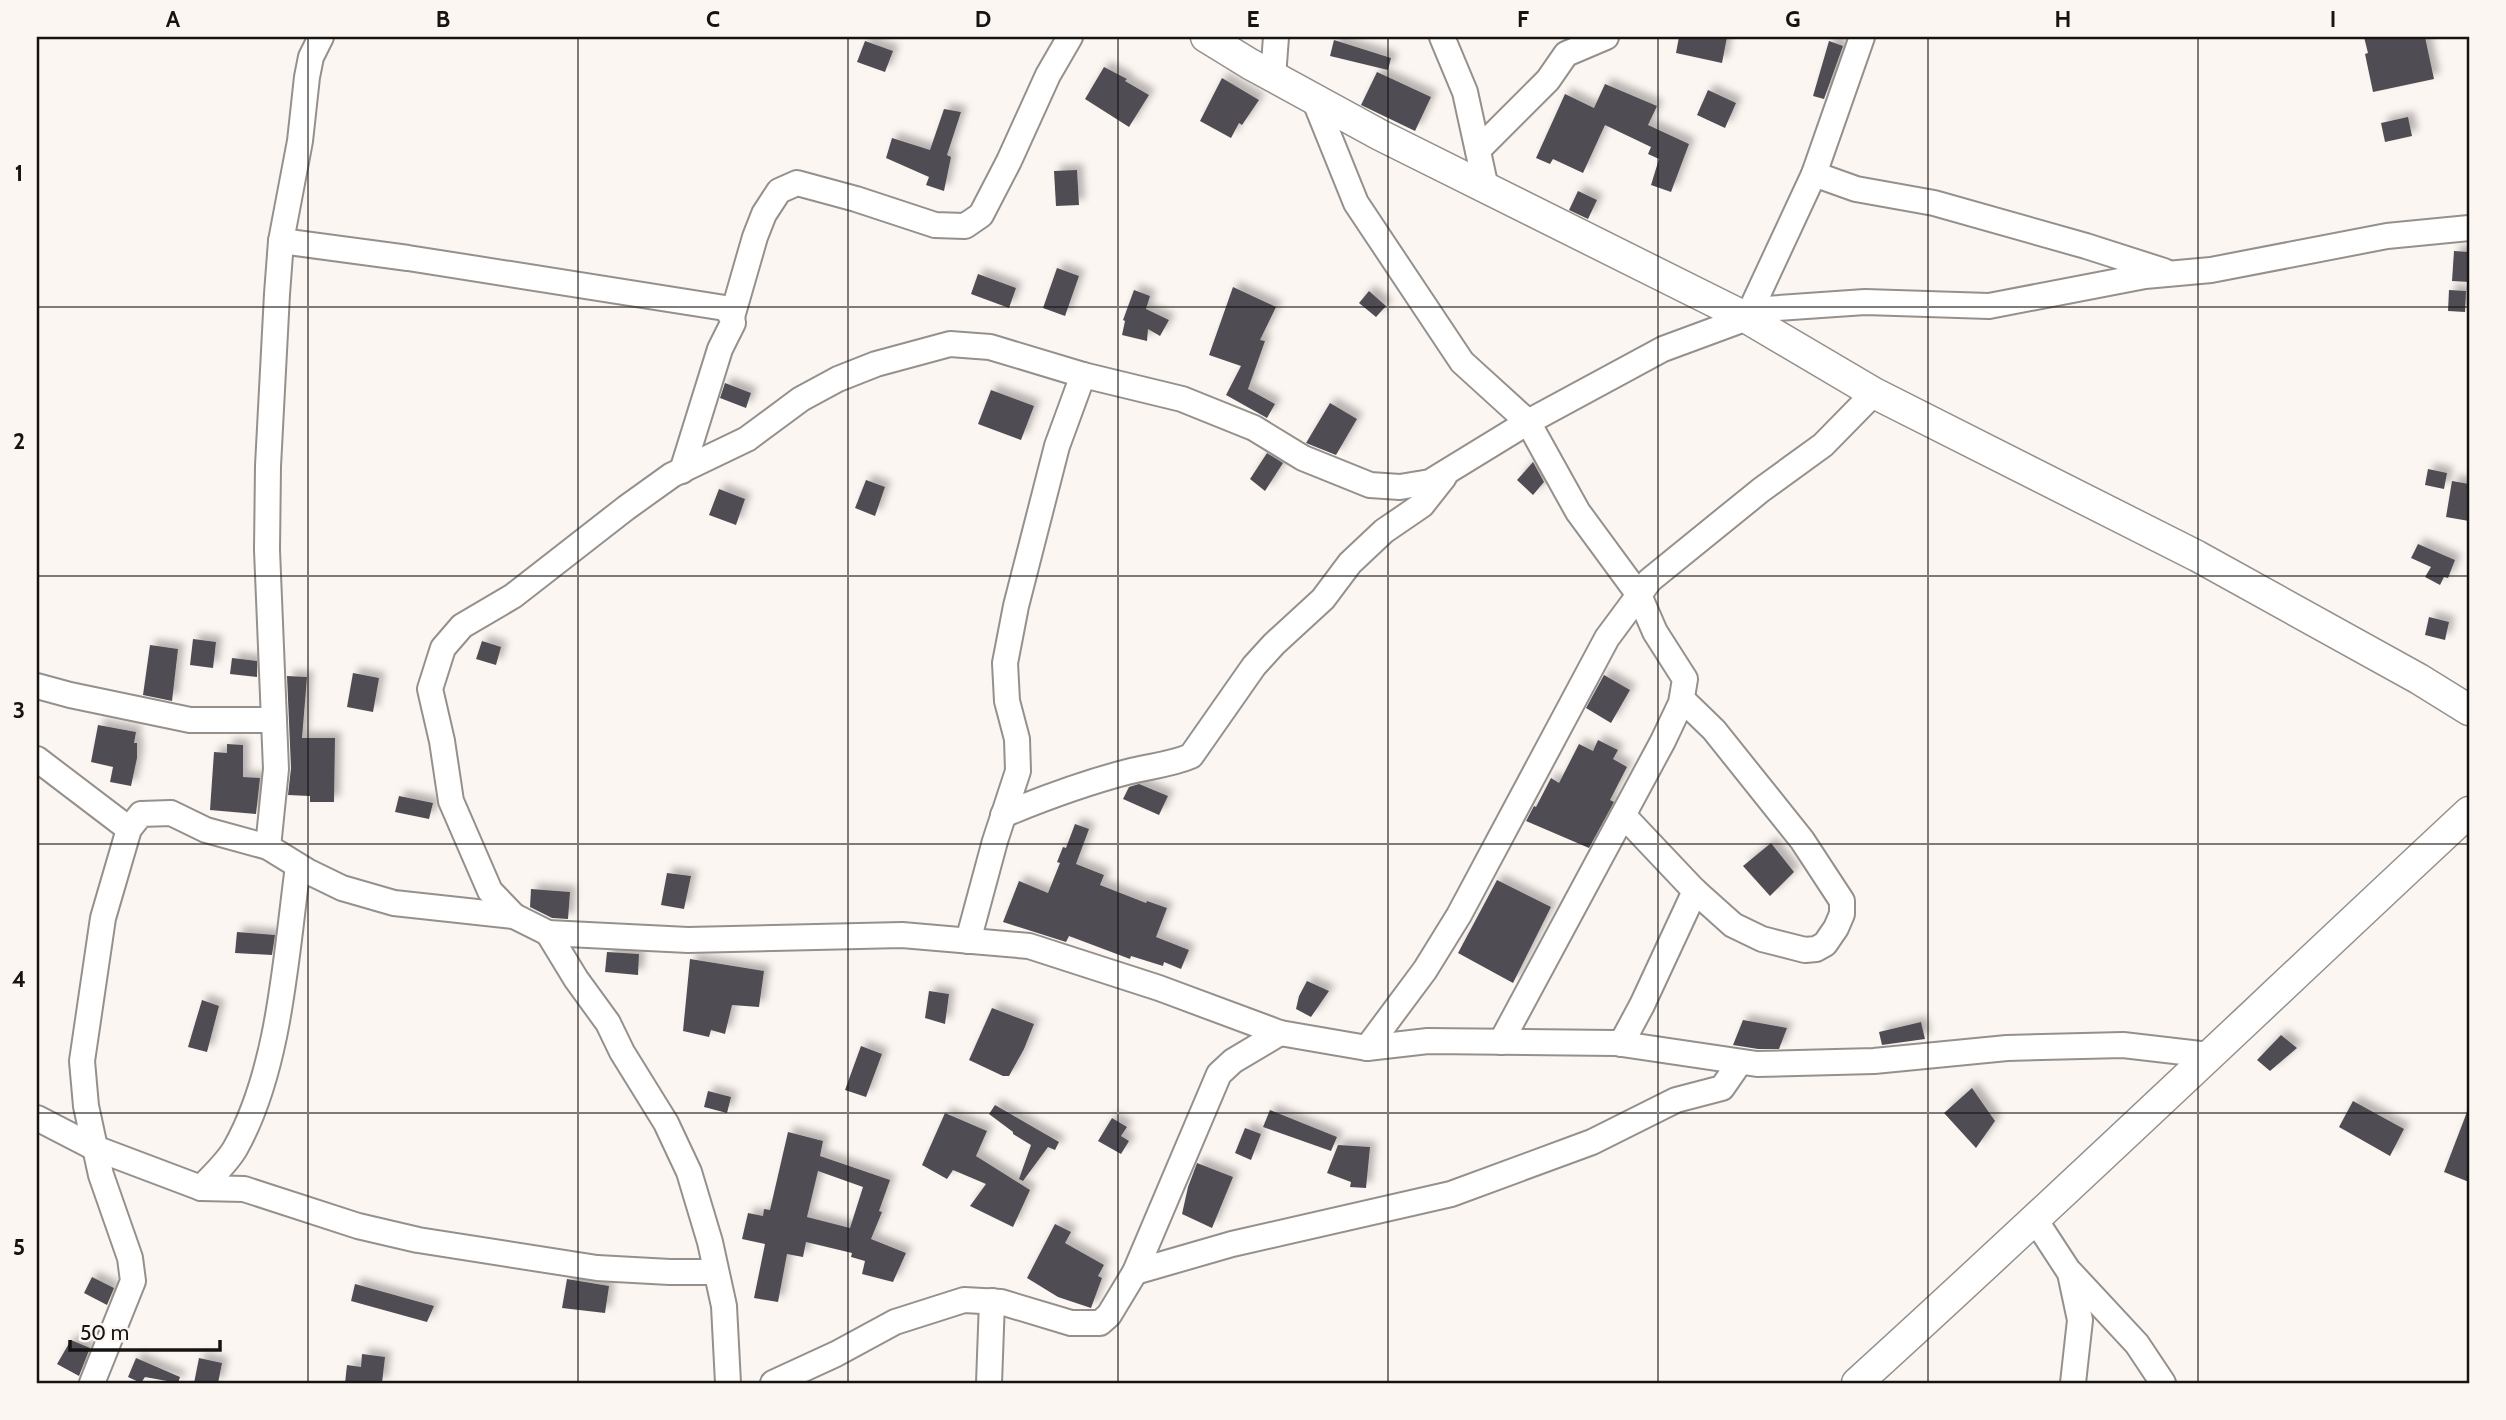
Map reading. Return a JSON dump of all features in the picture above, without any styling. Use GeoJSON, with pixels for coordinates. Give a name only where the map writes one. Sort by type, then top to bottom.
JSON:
{"type":"FeatureCollection","features":[{"type":"Feature","properties":{"kind":"street"},"geometry":{"type":"LineString","coordinates":[[268,847],[276,769],[267,550],[268,466],[281,241],[300,141],[307,77],[311,57],[321,37]]}},
{"type":"Feature","properties":{"kind":"street"},"geometry":{"type":"LineString","coordinates":[[682,471],[720,349],[733,323],[732,317],[755,237],[764,214],[779,191],[797,183],[935,225],[965,226],[981,215],[1048,75],[1070,37]]}},
{"type":"Feature","properties":{"kind":"street"},"geometry":{"type":"LineString","coordinates":[[1206,37],[1380,135],[1748,314],[1874,393],[2197,556],[2419,679],[2469,710]]}},
{"type":"Feature","properties":{"kind":"street"},"geometry":{"type":"LineString","coordinates":[[1273,77],[1276,37]]}},
{"type":"Feature","properties":{"kind":"street"},"geometry":{"type":"LineString","coordinates":[[1442,37],[1465,92],[1486,188]]}},
{"type":"Feature","properties":{"kind":"street"},"geometry":{"type":"LineString","coordinates":[[1478,150],[1548,80],[1566,54],[1606,37]]}},
{"type":"Feature","properties":{"kind":"street"},"geometry":{"type":"LineString","coordinates":[[1748,314],[1814,174],[1862,37]]}},
{"type":"Feature","properties":{"kind":"street"},"geometry":{"type":"LineString","coordinates":[[1314,99],[1356,202],[1462,362],[1528,422],[1578,512],[1639,595],[1655,632],[1685,679],[1682,699],[1663,741],[1501,1042]]}},
{"type":"Feature","properties":{"kind":"street"},"geometry":{"type":"LineString","coordinates":[[1814,174],[1856,189],[1934,203],[2174,274]]}},
{"type":"Feature","properties":{"kind":"street"},"geometry":{"type":"LineString","coordinates":[[2209,1055],[2123,1045],[2007,1048],[1874,1061],[1757,1064],[1621,1044],[1428,1041],[1367,1048],[1280,1033],[1159,988],[1028,946],[902,936],[688,940],[548,933],[514,916],[490,891],[451,801],[442,741],[430,689],[443,648],[463,626],[513,596],[626,508],[682,471],[747,439],[801,399],[838,379],[876,364],[950,344],[990,347],[1083,375],[1182,400],[1254,428],[1303,458],[1370,485],[1400,487],[1430,482],[1528,422],[1663,349],[1748,314],[1865,302],[1989,306],[2132,279],[2211,270],[2387,236],[2469,228]]}},
{"type":"Feature","properties":{"kind":"street"},"geometry":{"type":"LineString","coordinates":[[281,241],[408,258],[725,308],[732,317]]}},
{"type":"Feature","properties":{"kind":"street"},"geometry":{"type":"LineString","coordinates":[[968,941],[1003,814],[1018,771],[1017,739],[1007,701],[1005,663],[1016,606],[1057,446],[1083,375]]}},
{"type":"Feature","properties":{"kind":"street"},"geometry":{"type":"LineString","coordinates":[[1367,1048],[1425,970],[1459,915],[1606,638],[1650,580],[1761,490],[1823,445],[1874,393]]}},
{"type":"Feature","properties":{"kind":"street"},"geometry":{"type":"LineString","coordinates":[[1003,814],[1062,791],[1130,771],[1176,763],[1191,756],[1254,666],[1323,599],[1350,563],[1384,531],[1422,505],[1450,470]]}},
{"type":"Feature","properties":{"kind":"street"},"geometry":{"type":"LineString","coordinates":[[37,686],[190,720],[274,720]]}},
{"type":"Feature","properties":{"kind":"street"},"geometry":{"type":"LineString","coordinates":[[1624,816],[1695,891],[1733,925],[1762,939],[1805,950],[1816,949],[1825,944],[1842,914],[1842,901],[1802,841],[1714,730],[1682,699]]}},
{"type":"Feature","properties":{"kind":"street"},"geometry":{"type":"LineString","coordinates":[[37,759],[129,829]]}},
{"type":"Feature","properties":{"kind":"street"},"geometry":{"type":"LineString","coordinates":[[1857,1383],[2036,1221],[2469,812]]}},
{"type":"Feature","properties":{"kind":"street"},"geometry":{"type":"LineString","coordinates":[[92,1383],[133,1281],[130,1258],[101,1175],[86,1106],[82,1061],[103,918],[129,829],[141,814],[171,813],[206,830],[268,847],[342,888],[394,903],[514,916]]}},
{"type":"Feature","properties":{"kind":"street"},"geometry":{"type":"LineString","coordinates":[[201,1188],[235,1150],[261,1093],[279,1004],[298,866]]}},
{"type":"Feature","properties":{"kind":"street"},"geometry":{"type":"LineString","coordinates":[[1621,1044],[1695,891]]}},
{"type":"Feature","properties":{"kind":"street"},"geometry":{"type":"LineString","coordinates":[[548,933],[576,979],[608,1023],[622,1052],[666,1123],[689,1172],[724,1306],[728,1383]]}},
{"type":"Feature","properties":{"kind":"street"},"geometry":{"type":"LineString","coordinates":[[773,1383],[836,1354],[895,1322],[964,1300],[1001,1302],[1071,1323],[1101,1323],[1109,1315],[1135,1272],[1219,1074],[1233,1061],[1280,1033]]}},
{"type":"Feature","properties":{"kind":"street"},"geometry":{"type":"LineString","coordinates":[[1135,1272],[1232,1244],[1451,1194],[1592,1142],[1676,1100],[1723,1088],[1741,1062]]}},
{"type":"Feature","properties":{"kind":"street"},"geometry":{"type":"LineString","coordinates":[[37,1118],[95,1148],[201,1188],[244,1189],[358,1226],[418,1240],[597,1268],[716,1272]]}},
{"type":"Feature","properties":{"kind":"street"},"geometry":{"type":"LineString","coordinates":[[2036,1221],[2070,1273],[2137,1343],[2163,1383]]}},
{"type":"Feature","properties":{"kind":"street"},"geometry":{"type":"LineString","coordinates":[[2070,1273],[2080,1320],[2073,1383]]}},
{"type":"Feature","properties":{"kind":"street"},"geometry":{"type":"LineString","coordinates":[[989,1383],[992,1301]]}},
{"type":"Feature","properties":{"kind":"building"},"geometry":{"type":"Polygon","coordinates":[[[1679,37],[1727,37],[1722,63],[1676,53],[1679,37]]]}},
{"type":"Feature","properties":{"kind":"building"},"geometry":{"type":"Polygon","coordinates":[[[2364,37],[2425,37],[2434,79],[2373,92],[2364,37]]]}},
{"type":"Feature","properties":{"kind":"building"},"geometry":{"type":"Polygon","coordinates":[[[1334,40],[1391,58],[1388,70],[1330,56],[1334,40]]]}},
{"type":"Feature","properties":{"kind":"building"},"geometry":{"type":"Polygon","coordinates":[[[865,41],[893,51],[885,72],[857,62],[865,41]]]}},
{"type":"Feature","properties":{"kind":"building"},"geometry":{"type":"Polygon","coordinates":[[[1829,41],[1843,46],[1824,99],[1813,96],[1829,41]]]}},
{"type":"Feature","properties":{"kind":"building"},"geometry":{"type":"Polygon","coordinates":[[[1104,67],[1149,95],[1129,127],[1085,99],[1104,67]]]}},
{"type":"Feature","properties":{"kind":"building"},"geometry":{"type":"Polygon","coordinates":[[[1377,72],[1431,97],[1415,131],[1361,105],[1377,72]]]}},
{"type":"Feature","properties":{"kind":"building"},"geometry":{"type":"Polygon","coordinates":[[[1222,78],[1259,100],[1242,125],[1239,123],[1231,138],[1200,121],[1222,78]]]}},
{"type":"Feature","properties":{"kind":"building"},"geometry":{"type":"Polygon","coordinates":[[[1605,84],[1657,106],[1648,125],[1689,144],[1671,192],[1651,185],[1659,159],[1648,154],[1651,147],[1605,125],[1583,173],[1553,159],[1550,164],[1536,158],[1565,94],[1594,108],[1605,84]]]}},
{"type":"Feature","properties":{"kind":"building"},"geometry":{"type":"Polygon","coordinates":[[[1708,90],[1736,103],[1725,128],[1697,115],[1708,90]]]}},
{"type":"Feature","properties":{"kind":"building"},"geometry":{"type":"Polygon","coordinates":[[[944,109],[961,112],[947,155],[951,157],[944,191],[926,185],[929,177],[886,158],[892,138],[930,150],[944,109]]]}},
{"type":"Feature","properties":{"kind":"building"},"geometry":{"type":"Polygon","coordinates":[[[2408,117],[2412,136],[2385,142],[2381,123],[2408,117]]]}},
{"type":"Feature","properties":{"kind":"building"},"geometry":{"type":"Polygon","coordinates":[[[1077,170],[1079,205],[1056,206],[1054,171],[1077,170]]]}},
{"type":"Feature","properties":{"kind":"building"},"geometry":{"type":"Polygon","coordinates":[[[1578,191],[1597,200],[1588,219],[1569,210],[1578,191]]]}},
{"type":"Feature","properties":{"kind":"building"},"geometry":{"type":"Polygon","coordinates":[[[2454,251],[2469,252],[2469,282],[2452,281],[2454,251]]]}},
{"type":"Feature","properties":{"kind":"building"},"geometry":{"type":"Polygon","coordinates":[[[1057,268],[1079,276],[1065,316],[1043,308],[1057,268]]]}},
{"type":"Feature","properties":{"kind":"building"},"geometry":{"type":"Polygon","coordinates":[[[978,274],[1016,288],[1009,308],[971,294],[978,274]]]}},
{"type":"Feature","properties":{"kind":"building"},"geometry":{"type":"Polygon","coordinates":[[[1233,287],[1276,307],[1260,340],[1265,341],[1248,389],[1275,404],[1267,418],[1226,395],[1241,366],[1209,355],[1233,287]]]}},
{"type":"Feature","properties":{"kind":"building"},"geometry":{"type":"Polygon","coordinates":[[[1134,290],[1150,296],[1146,309],[1169,320],[1160,336],[1148,329],[1147,341],[1122,335],[1123,320],[1134,290]]]}},
{"type":"Feature","properties":{"kind":"building"},"geometry":{"type":"Polygon","coordinates":[[[2449,290],[2466,291],[2465,312],[2448,311],[2449,290]]]}},
{"type":"Feature","properties":{"kind":"building"},"geometry":{"type":"Polygon","coordinates":[[[1369,291],[1386,306],[1376,317],[1359,303],[1369,291]]]}},
{"type":"Feature","properties":{"kind":"building"},"geometry":{"type":"Polygon","coordinates":[[[725,383],[751,393],[746,408],[720,398],[725,383]]]}},
{"type":"Feature","properties":{"kind":"building"},"geometry":{"type":"Polygon","coordinates":[[[991,390],[1034,406],[1021,440],[978,424],[991,390]]]}},
{"type":"Feature","properties":{"kind":"building"},"geometry":{"type":"Polygon","coordinates":[[[1330,403],[1357,419],[1336,455],[1306,443],[1330,403]]]}},
{"type":"Feature","properties":{"kind":"building"},"geometry":{"type":"Polygon","coordinates":[[[1267,453],[1283,463],[1265,491],[1250,479],[1267,453]]]}},
{"type":"Feature","properties":{"kind":"building"},"geometry":{"type":"Polygon","coordinates":[[[1533,462],[1544,482],[1533,495],[1517,480],[1533,462]]]}},
{"type":"Feature","properties":{"kind":"building"},"geometry":{"type":"Polygon","coordinates":[[[2428,469],[2447,473],[2444,489],[2425,485],[2428,469]]]}},
{"type":"Feature","properties":{"kind":"building"},"geometry":{"type":"Polygon","coordinates":[[[866,480],[885,487],[875,516],[855,508],[866,480]]]}},
{"type":"Feature","properties":{"kind":"building"},"geometry":{"type":"Polygon","coordinates":[[[2452,481],[2469,484],[2469,521],[2446,517],[2452,481]]]}},
{"type":"Feature","properties":{"kind":"building"},"geometry":{"type":"Polygon","coordinates":[[[719,489],[745,499],[736,525],[709,515],[719,489]]]}},
{"type":"Feature","properties":{"kind":"building"},"geometry":{"type":"Polygon","coordinates":[[[2418,544],[2455,560],[2448,578],[2444,577],[2440,585],[2425,577],[2431,567],[2411,558],[2418,544]]]}},
{"type":"Feature","properties":{"kind":"building"},"geometry":{"type":"Polygon","coordinates":[[[2429,617],[2449,622],[2445,640],[2425,635],[2429,617]]]}},
{"type":"Feature","properties":{"kind":"building"},"geometry":{"type":"Polygon","coordinates":[[[193,639],[216,642],[213,668],[190,665],[193,639]]]}},
{"type":"Feature","properties":{"kind":"building"},"geometry":{"type":"Polygon","coordinates":[[[482,641],[501,647],[496,665],[476,659],[482,641]]]}},
{"type":"Feature","properties":{"kind":"building"},"geometry":{"type":"Polygon","coordinates":[[[150,645],[178,649],[172,701],[143,695],[150,645]]]}},
{"type":"Feature","properties":{"kind":"building"},"geometry":{"type":"Polygon","coordinates":[[[232,658],[257,661],[257,677],[230,674],[232,658]]]}},
{"type":"Feature","properties":{"kind":"building"},"geometry":{"type":"Polygon","coordinates":[[[353,673],[379,678],[373,712],[347,707],[353,673]]]}},
{"type":"Feature","properties":{"kind":"building"},"geometry":{"type":"Polygon","coordinates":[[[1604,675],[1630,690],[1611,723],[1586,708],[1604,675]]]}},
{"type":"Feature","properties":{"kind":"building"},"geometry":{"type":"Polygon","coordinates":[[[287,676],[307,677],[302,738],[335,738],[334,802],[310,802],[310,796],[288,795],[291,768],[287,676]]]}},
{"type":"Feature","properties":{"kind":"building"},"geometry":{"type":"Polygon","coordinates":[[[98,725],[136,732],[134,743],[137,743],[137,758],[131,786],[110,782],[113,767],[91,762],[98,725]]]}},
{"type":"Feature","properties":{"kind":"building"},"geometry":{"type":"Polygon","coordinates":[[[1598,740],[1618,750],[1613,759],[1627,767],[1610,800],[1614,802],[1589,848],[1526,821],[1551,778],[1559,783],[1579,744],[1593,751],[1598,740]]]}},
{"type":"Feature","properties":{"kind":"building"},"geometry":{"type":"Polygon","coordinates":[[[227,744],[243,745],[243,777],[260,778],[256,814],[210,810],[214,752],[227,753],[227,744]]]}},
{"type":"Feature","properties":{"kind":"building"},"geometry":{"type":"Polygon","coordinates":[[[1139,784],[1168,796],[1159,815],[1123,799],[1129,787],[1139,784]]]}},
{"type":"Feature","properties":{"kind":"building"},"geometry":{"type":"Polygon","coordinates":[[[399,796],[433,803],[429,819],[395,812],[399,796]]]}},
{"type":"Feature","properties":{"kind":"building"},"geometry":{"type":"Polygon","coordinates":[[[1075,824],[1089,829],[1076,864],[1104,875],[1100,885],[1167,908],[1156,937],[1189,950],[1181,969],[1164,962],[1163,966],[1131,956],[1130,959],[1069,936],[1066,942],[1003,922],[1019,881],[1048,893],[1060,863],[1057,862],[1063,847],[1066,848],[1075,824]]]}},
{"type":"Feature","properties":{"kind":"building"},"geometry":{"type":"Polygon","coordinates":[[[1771,843],[1794,872],[1770,896],[1743,866],[1771,843]]]}},
{"type":"Feature","properties":{"kind":"building"},"geometry":{"type":"Polygon","coordinates":[[[667,873],[691,876],[684,909],[661,905],[667,873]]]}},
{"type":"Feature","properties":{"kind":"building"},"geometry":{"type":"Polygon","coordinates":[[[1497,880],[1551,907],[1513,983],[1458,953],[1497,880]]]}},
{"type":"Feature","properties":{"kind":"building"},"geometry":{"type":"Polygon","coordinates":[[[531,889],[570,892],[568,919],[552,918],[530,907],[531,889]]]}},
{"type":"Feature","properties":{"kind":"building"},"geometry":{"type":"Polygon","coordinates":[[[237,932],[275,935],[272,955],[235,953],[237,932]]]}},
{"type":"Feature","properties":{"kind":"building"},"geometry":{"type":"Polygon","coordinates":[[[607,952],[639,954],[638,975],[605,972],[607,952]]]}},
{"type":"Feature","properties":{"kind":"building"},"geometry":{"type":"Polygon","coordinates":[[[690,959],[764,971],[759,1007],[732,1005],[725,1034],[711,1030],[709,1037],[683,1031],[690,959]]]}},
{"type":"Feature","properties":{"kind":"building"},"geometry":{"type":"Polygon","coordinates":[[[1307,981],[1329,991],[1311,1017],[1296,1009],[1307,981]]]}},
{"type":"Feature","properties":{"kind":"building"},"geometry":{"type":"Polygon","coordinates":[[[929,991],[949,994],[945,1024],[925,1018],[929,991]]]}},
{"type":"Feature","properties":{"kind":"building"},"geometry":{"type":"Polygon","coordinates":[[[202,1000],[219,1006],[207,1052],[188,1047],[202,1000]]]}},
{"type":"Feature","properties":{"kind":"building"},"geometry":{"type":"Polygon","coordinates":[[[992,1008],[1034,1024],[1009,1076],[1003,1076],[969,1060],[992,1008]]]}},
{"type":"Feature","properties":{"kind":"building"},"geometry":{"type":"Polygon","coordinates":[[[1743,1020],[1787,1028],[1779,1049],[1733,1045],[1743,1020]]]}},
{"type":"Feature","properties":{"kind":"building"},"geometry":{"type":"Polygon","coordinates":[[[1921,1022],[1925,1039],[1882,1045],[1879,1032],[1921,1022]]]}},
{"type":"Feature","properties":{"kind":"building"},"geometry":{"type":"Polygon","coordinates":[[[2281,1035],[2297,1048],[2270,1071],[2257,1060],[2281,1035]]]}},
{"type":"Feature","properties":{"kind":"building"},"geometry":{"type":"Polygon","coordinates":[[[861,1046],[882,1054],[866,1097],[845,1090],[861,1046]]]}},
{"type":"Feature","properties":{"kind":"building"},"geometry":{"type":"Polygon","coordinates":[[[1972,1088],[1995,1121],[1976,1148],[1944,1113],[1972,1088]]]}},
{"type":"Feature","properties":{"kind":"building"},"geometry":{"type":"Polygon","coordinates":[[[708,1091],[731,1097],[727,1113],[704,1107],[708,1091]]]}},
{"type":"Feature","properties":{"kind":"building"},"geometry":{"type":"Polygon","coordinates":[[[2353,1101],[2404,1129],[2390,1156],[2339,1127],[2353,1101]]]}},
{"type":"Feature","properties":{"kind":"building"},"geometry":{"type":"Polygon","coordinates":[[[995,1105],[1059,1142],[1055,1150],[1048,1147],[1023,1181],[1019,1179],[1031,1145],[989,1114],[995,1105]]]}},
{"type":"Feature","properties":{"kind":"building"},"geometry":{"type":"Polygon","coordinates":[[[1270,1110],[1337,1137],[1331,1151],[1263,1127],[1270,1110]]]}},
{"type":"Feature","properties":{"kind":"building"},"geometry":{"type":"Polygon","coordinates":[[[2469,1112],[2469,1182],[2444,1172],[2469,1112]]]}},
{"type":"Feature","properties":{"kind":"building"},"geometry":{"type":"Polygon","coordinates":[[[945,1113],[987,1131],[976,1156],[1030,1190],[1013,1227],[970,1206],[986,1184],[953,1170],[947,1179],[922,1165],[945,1113]]]}},
{"type":"Feature","properties":{"kind":"building"},"geometry":{"type":"Polygon","coordinates":[[[1112,1118],[1127,1127],[1121,1136],[1129,1141],[1121,1154],[1098,1141],[1112,1118]]]}},
{"type":"Feature","properties":{"kind":"building"},"geometry":{"type":"Polygon","coordinates":[[[1245,1128],[1261,1134],[1251,1160],[1235,1153],[1245,1128]]]}},
{"type":"Feature","properties":{"kind":"building"},"geometry":{"type":"Polygon","coordinates":[[[788,1132],[823,1141],[820,1156],[890,1180],[879,1211],[882,1212],[871,1239],[906,1253],[893,1282],[862,1274],[865,1261],[851,1257],[852,1253],[806,1242],[803,1257],[787,1254],[778,1302],[754,1298],[765,1244],[742,1239],[748,1213],[763,1216],[764,1209],[770,1210],[788,1132]],[[818,1171],[807,1217],[850,1228],[863,1187],[818,1171]]]}},
{"type":"Feature","properties":{"kind":"building"},"geometry":{"type":"Polygon","coordinates":[[[1338,1145],[1370,1147],[1366,1188],[1350,1187],[1351,1182],[1327,1173],[1338,1145]]]}},
{"type":"Feature","properties":{"kind":"building"},"geometry":{"type":"Polygon","coordinates":[[[1197,1163],[1233,1177],[1212,1228],[1182,1214],[1197,1163]]]}},
{"type":"Feature","properties":{"kind":"building"},"geometry":{"type":"Polygon","coordinates":[[[1055,1224],[1071,1232],[1065,1243],[1104,1265],[1098,1276],[1102,1278],[1091,1308],[1058,1297],[1027,1278],[1055,1224]]]}},
{"type":"Feature","properties":{"kind":"building"},"geometry":{"type":"Polygon","coordinates":[[[92,1277],[114,1288],[107,1305],[84,1293],[92,1277]]]}},
{"type":"Feature","properties":{"kind":"building"},"geometry":{"type":"Polygon","coordinates":[[[567,1279],[609,1286],[605,1313],[562,1308],[567,1279]]]}},
{"type":"Feature","properties":{"kind":"building"},"geometry":{"type":"Polygon","coordinates":[[[355,1284],[434,1306],[427,1322],[351,1301],[355,1284]]]}},
{"type":"Feature","properties":{"kind":"building"},"geometry":{"type":"Polygon","coordinates":[[[71,1340],[90,1348],[79,1376],[57,1364],[71,1340]]]}},
{"type":"Feature","properties":{"kind":"building"},"geometry":{"type":"Polygon","coordinates":[[[362,1354],[385,1357],[382,1383],[345,1383],[347,1365],[361,1367],[362,1354]]]}},
{"type":"Feature","properties":{"kind":"building"},"geometry":{"type":"Polygon","coordinates":[[[136,1358],[180,1377],[178,1383],[145,1377],[141,1383],[128,1377],[136,1358]]]}},
{"type":"Feature","properties":{"kind":"building"},"geometry":{"type":"Polygon","coordinates":[[[199,1358],[222,1363],[218,1383],[194,1383],[199,1358]]]}}]}
